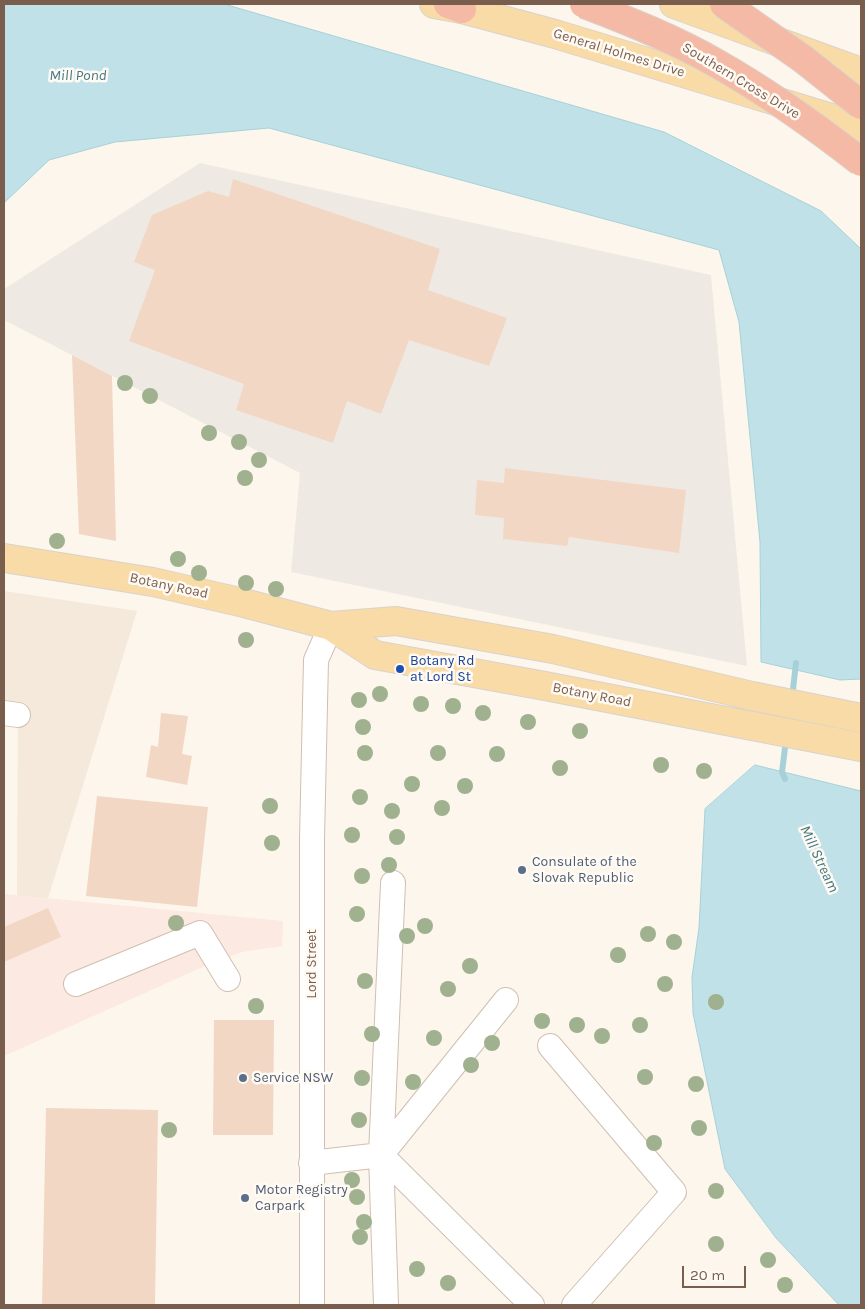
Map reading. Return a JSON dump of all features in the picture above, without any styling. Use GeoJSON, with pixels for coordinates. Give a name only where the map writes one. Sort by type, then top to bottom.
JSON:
{"type":"FeatureCollection","features":[{"type":"Feature","properties":{"kind":"highway","name":"Southern Cross Drive"},"geometry":{"type":"LineString","coordinates":[[584,4],[646,28],[715,63],[814,126],[861,162]]}},
{"type":"Feature","properties":{"kind":"highway"},"geometry":{"type":"LineString","coordinates":[[724,4],[803,59],[861,105]]}},
{"type":"Feature","properties":{"kind":"main road","name":"General Holmes Drive"},"geometry":{"type":"LineString","coordinates":[[434,4],[455,6],[555,34],[861,127]]}},
{"type":"Feature","properties":{"kind":"main road"},"geometry":{"type":"LineString","coordinates":[[674,4],[861,72]]}},
{"type":"Feature","properties":{"kind":"main road","name":"Botany Road"},"geometry":{"type":"LineString","coordinates":[[4,558],[153,582],[244,603],[331,626],[375,655],[850,745]]}},
{"type":"Feature","properties":{"kind":"main road","name":"Botany Road"},"geometry":{"type":"LineString","coordinates":[[331,626],[396,621],[552,649],[752,696],[853,716]]}},
{"type":"Feature","properties":{"kind":"street","name":"Lord Street"},"geometry":{"type":"LineString","coordinates":[[312,1305],[312,840],[316,660],[331,626]]}},
{"type":"Feature","properties":{"kind":"street"},"geometry":{"type":"LineString","coordinates":[[386,1305],[381,1155],[393,883]]}},
{"type":"Feature","properties":{"kind":"street"},"geometry":{"type":"LineString","coordinates":[[76,984],[200,933],[228,979]]}},
{"type":"Feature","properties":{"kind":"street"},"geometry":{"type":"LineString","coordinates":[[312,1163],[381,1155],[506,1000]]}},
{"type":"Feature","properties":{"kind":"street"},"geometry":{"type":"LineString","coordinates":[[550,1046],[674,1192],[574,1305]]}},
{"type":"Feature","properties":{"kind":"street"},"geometry":{"type":"LineString","coordinates":[[381,1155],[532,1305]]}},
{"type":"Feature","properties":{"kind":"shaded area"},"geometry":{"type":"Polygon","coordinates":[[[200,163],[711,275],[747,666],[291,572],[300,473],[4,320],[4,289],[200,163]]]}},
{"type":"Feature","properties":{"kind":"shaded area"},"geometry":{"type":"Polygon","coordinates":[[[4,591],[137,611],[48,898],[17,896],[18,706],[4,704],[4,591]]]}},
{"type":"Feature","properties":{"kind":"shaded area"},"geometry":{"type":"Polygon","coordinates":[[[4,894],[283,921],[282,946],[242,952],[205,966],[4,1056],[4,894]]]}},
{"type":"Feature","properties":{"kind":"water","name":"Mill Pond"},"geometry":{"type":"Polygon","coordinates":[[[4,4],[224,4],[664,132],[821,211],[861,249],[861,679],[840,680],[761,662],[760,542],[739,322],[719,250],[269,128],[115,142],[49,160],[4,203],[4,4]]]}},
{"type":"Feature","properties":{"kind":"water","name":"Mill Stream"},"geometry":{"type":"Polygon","coordinates":[[[755,765],[861,791],[861,1305],[839,1305],[776,1238],[725,1169],[693,1013],[692,977],[699,928],[705,809],[755,765]]]}},
{"type":"Feature","properties":{"kind":"building"},"geometry":{"type":"Polygon","coordinates":[[[233,179],[440,249],[428,290],[507,318],[489,366],[409,340],[381,414],[347,401],[333,443],[236,410],[244,384],[129,341],[155,270],[134,262],[152,215],[208,191],[229,197],[233,179]]]}},
{"type":"Feature","properties":{"kind":"building"},"geometry":{"type":"Polygon","coordinates":[[[72,355],[112,376],[116,541],[79,534],[72,355]]]}},
{"type":"Feature","properties":{"kind":"building"},"geometry":{"type":"Polygon","coordinates":[[[505,468],[686,490],[679,553],[569,537],[567,546],[503,539],[504,518],[475,515],[477,480],[504,483],[505,468]]]}},
{"type":"Feature","properties":{"kind":"building"},"geometry":{"type":"Polygon","coordinates":[[[161,713],[188,716],[182,754],[192,756],[187,785],[146,777],[151,745],[158,747],[161,713]]]}},
{"type":"Feature","properties":{"kind":"building"},"geometry":{"type":"Polygon","coordinates":[[[97,796],[208,807],[197,907],[86,896],[97,796]]]}},
{"type":"Feature","properties":{"kind":"building"},"geometry":{"type":"Polygon","coordinates":[[[48,908],[61,937],[4,962],[4,927],[48,908]]]}},
{"type":"Feature","properties":{"kind":"building","name":"Service NSW"},"geometry":{"type":"Polygon","coordinates":[[[214,1020],[274,1020],[273,1135],[213,1135],[214,1020]]]}},
{"type":"Feature","properties":{"kind":"building"},"geometry":{"type":"Polygon","coordinates":[[[46,1108],[158,1110],[155,1305],[42,1305],[46,1108]]]}},
{"type":"Feature","properties":{"kind":"waterway"},"geometry":{"type":"LineString","coordinates":[[792,698],[796,663]]}},
{"type":"Feature","properties":{"kind":"waterway"},"geometry":{"type":"LineString","coordinates":[[785,779],[782,772],[786,740]]}},
{"type":"Feature","properties":{"kind":"place","name":"Botany Rd at Lord St"},"geometry":{"type":"Point","coordinates":[400,669]}},
{"type":"Feature","properties":{"kind":"place","name":"Consulate of the Slovak Republic"},"geometry":{"type":"Point","coordinates":[522,870]}},
{"type":"Feature","properties":{"kind":"place","name":"Service NSW"},"geometry":{"type":"Point","coordinates":[243,1078]}},
{"type":"Feature","properties":{"kind":"place","name":"Motor Registry Carpark"},"geometry":{"type":"Point","coordinates":[245,1198]}}]}
